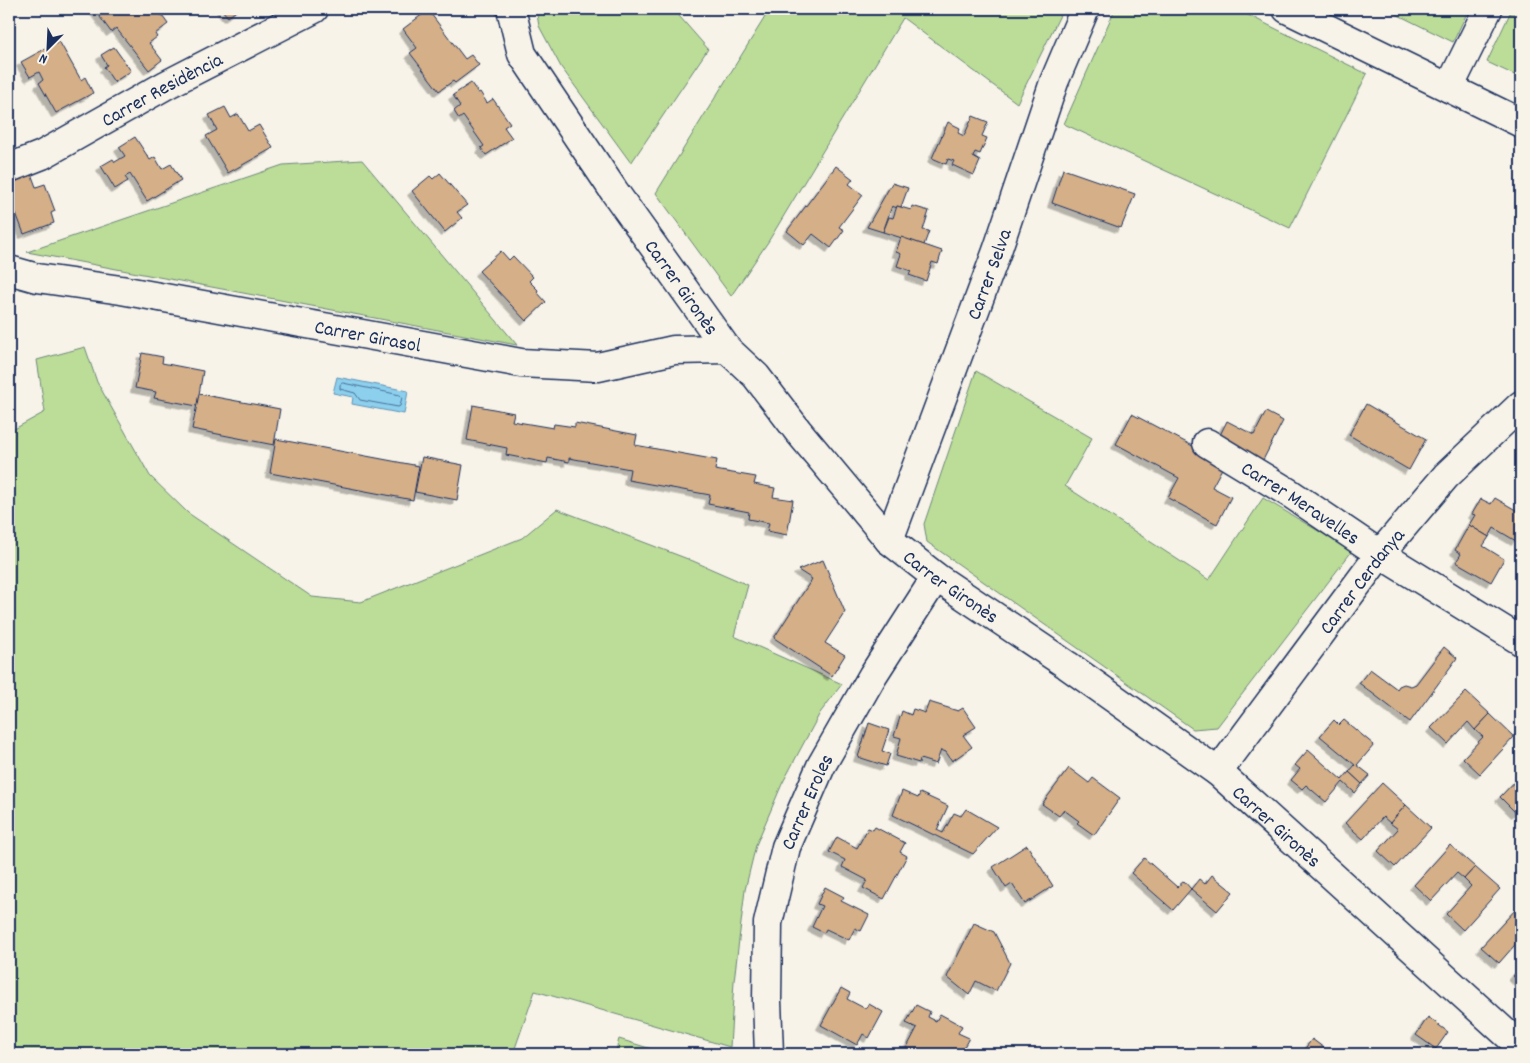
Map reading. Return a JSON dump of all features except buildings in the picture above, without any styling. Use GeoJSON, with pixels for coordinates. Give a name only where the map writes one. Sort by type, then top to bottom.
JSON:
{"type":"FeatureCollection","features":[{"type":"Feature","properties":{"kind":"street","name":"Carrer Residència"},"geometry":{"type":"LineString","coordinates":[[9,168],[42,155],[166,85],[314,9]]}},
{"type":"Feature","properties":{"kind":"street","name":"Carrer Gironès"},"geometry":{"type":"LineString","coordinates":[[511,9],[522,54],[614,191],[727,349],[756,376],[798,431],[889,540],[936,577],[1067,665],[1218,772],[1521,1047]]}},
{"type":"Feature","properties":{"kind":"street","name":"Carrer Selva"},"geometry":{"type":"LineString","coordinates":[[889,540],[997,251],[1054,82],[1085,9]]}},
{"type":"Feature","properties":{"kind":"street"},"geometry":{"type":"LineString","coordinates":[[1286,9],[1521,123]]}},
{"type":"Feature","properties":{"kind":"street"},"geometry":{"type":"LineString","coordinates":[[1449,88],[1488,9]]}},
{"type":"Feature","properties":{"kind":"street","name":"Carrer Girasol"},"geometry":{"type":"LineString","coordinates":[[9,270],[36,278],[121,290],[522,363],[598,367],[674,350],[727,349]]}},
{"type":"Feature","properties":{"kind":"street","name":"Carrer Cerdanya"},"geometry":{"type":"LineString","coordinates":[[1218,772],[1380,554],[1446,476],[1521,405]]}},
{"type":"Feature","properties":{"kind":"street","name":"Carrer Meravelles"},"geometry":{"type":"LineString","coordinates":[[1207,443],[1291,494],[1380,554],[1521,641]]}},
{"type":"Feature","properties":{"kind":"street","name":"Carrer Eroles"},"geometry":{"type":"LineString","coordinates":[[769,1054],[767,1001],[768,923],[786,848],[821,766],[874,675],[936,577]]}},
{"type":"Feature","properties":{"kind":"green space"},"geometry":{"type":"Polygon","coordinates":[[[536,9],[673,9],[708,49],[631,163],[561,67],[539,26],[536,9]]]}},
{"type":"Feature","properties":{"kind":"green space"},"geometry":{"type":"Polygon","coordinates":[[[770,9],[1063,9],[1017,103],[903,18],[768,242],[731,296],[656,193],[770,9]]]}},
{"type":"Feature","properties":{"kind":"green space"},"geometry":{"type":"Polygon","coordinates":[[[1115,9],[1236,9],[1367,74],[1290,228],[1064,124],[1115,9]]]}},
{"type":"Feature","properties":{"kind":"green space"},"geometry":{"type":"Polygon","coordinates":[[[1386,9],[1469,9],[1453,42],[1386,9]]]}},
{"type":"Feature","properties":{"kind":"green space"},"geometry":{"type":"Polygon","coordinates":[[[1512,9],[1521,9],[1521,78],[1487,62],[1512,9]]]}},
{"type":"Feature","properties":{"kind":"green space"},"geometry":{"type":"Polygon","coordinates":[[[362,160],[517,345],[27,252],[283,165],[362,160]]]}},
{"type":"Feature","properties":{"kind":"green space"},"geometry":{"type":"Polygon","coordinates":[[[85,347],[97,382],[150,476],[188,513],[312,597],[361,602],[522,538],[557,509],[693,561],[748,585],[734,636],[842,684],[820,713],[800,750],[782,784],[756,845],[745,890],[734,981],[730,1047],[535,991],[513,1054],[9,1054],[9,432],[45,412],[37,360],[85,347]]]}},
{"type":"Feature","properties":{"kind":"green space"},"geometry":{"type":"Polygon","coordinates":[[[976,371],[1092,438],[1065,486],[1209,580],[1263,498],[1352,551],[1217,727],[1193,729],[927,542],[924,524],[976,371]]]}},
{"type":"Feature","properties":{"kind":"green space"},"geometry":{"type":"Polygon","coordinates":[[[619,1039],[668,1054],[615,1054],[619,1039]]]}},
{"type":"Feature","properties":{"kind":"water"},"geometry":{"type":"Polygon","coordinates":[[[337,377],[408,391],[404,414],[352,404],[353,397],[333,393],[337,377]]]}}]}
